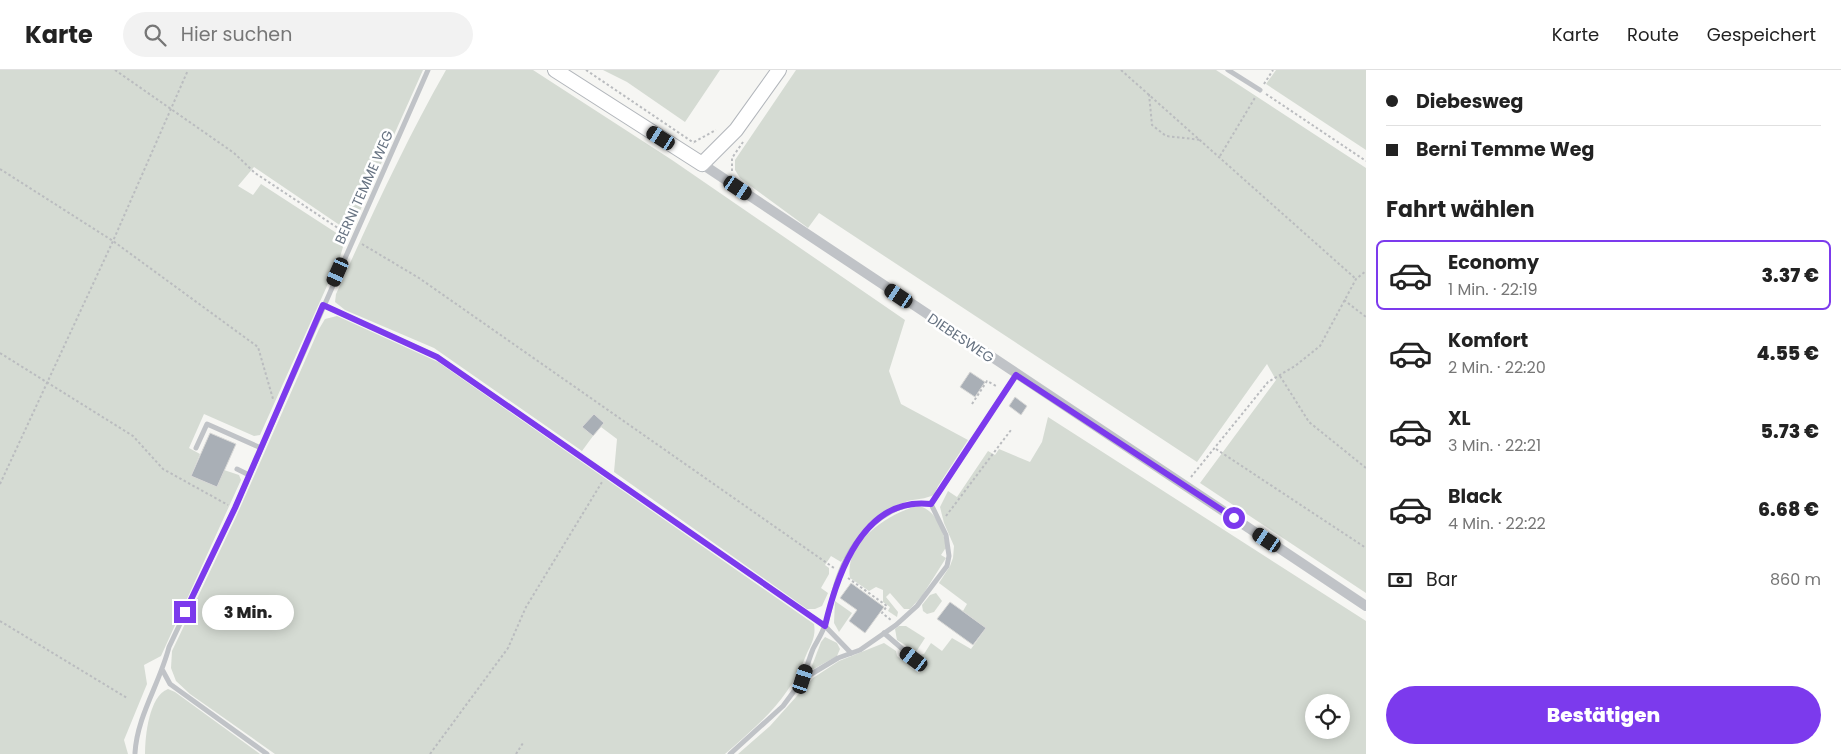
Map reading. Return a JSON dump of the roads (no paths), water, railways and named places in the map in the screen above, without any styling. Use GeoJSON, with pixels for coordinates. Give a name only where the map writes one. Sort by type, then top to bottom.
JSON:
{"type":"FeatureCollection","features":[{"type":"Feature","properties":{"kind":"street","name":"DIEBESWEG"},"geometry":{"type":"LineString","coordinates":[[555,70],[702,164],[1016,375],[1184,484],[1366,606]]}},
{"type":"Feature","properties":{"kind":"street"},"geometry":{"type":"LineString","coordinates":[[702,164],[736,130],[779,70]]}},
{"type":"Feature","properties":{"kind":"lane","name":"BERNI TEMME WEG"},"geometry":{"type":"LineString","coordinates":[[135,753],[136,734],[163,671],[169,647],[235,508],[428,70]]}},
{"type":"Feature","properties":{"kind":"lane"},"geometry":{"type":"LineString","coordinates":[[1228,70],[1260,90]]}},
{"type":"Feature","properties":{"kind":"lane"},"geometry":{"type":"LineString","coordinates":[[323,305],[437,357],[494,394],[825,626],[851,653]]}},
{"type":"Feature","properties":{"kind":"lane"},"geometry":{"type":"LineString","coordinates":[[931,504],[1016,375]]}},
{"type":"Feature","properties":{"kind":"lane"},"geometry":{"type":"LineString","coordinates":[[196,448],[207,424],[261,448]]}},
{"type":"Feature","properties":{"kind":"lane"},"geometry":{"type":"LineString","coordinates":[[237,469],[249,475]]}},
{"type":"Feature","properties":{"kind":"lane"},"geometry":{"type":"LineString","coordinates":[[803,679],[812,651],[825,626],[840,572],[861,538],[884,515],[912,503],[931,504]]}},
{"type":"Feature","properties":{"kind":"lane"},"geometry":{"type":"LineString","coordinates":[[730,754],[770,719],[803,679],[884,633],[917,606],[947,566],[950,546],[931,504]]}},
{"type":"Feature","properties":{"kind":"lane"},"geometry":{"type":"LineString","coordinates":[[884,633],[914,659]]}},
{"type":"Feature","properties":{"kind":"lane"},"geometry":{"type":"LineString","coordinates":[[163,671],[170,684],[267,754]]}}]}
